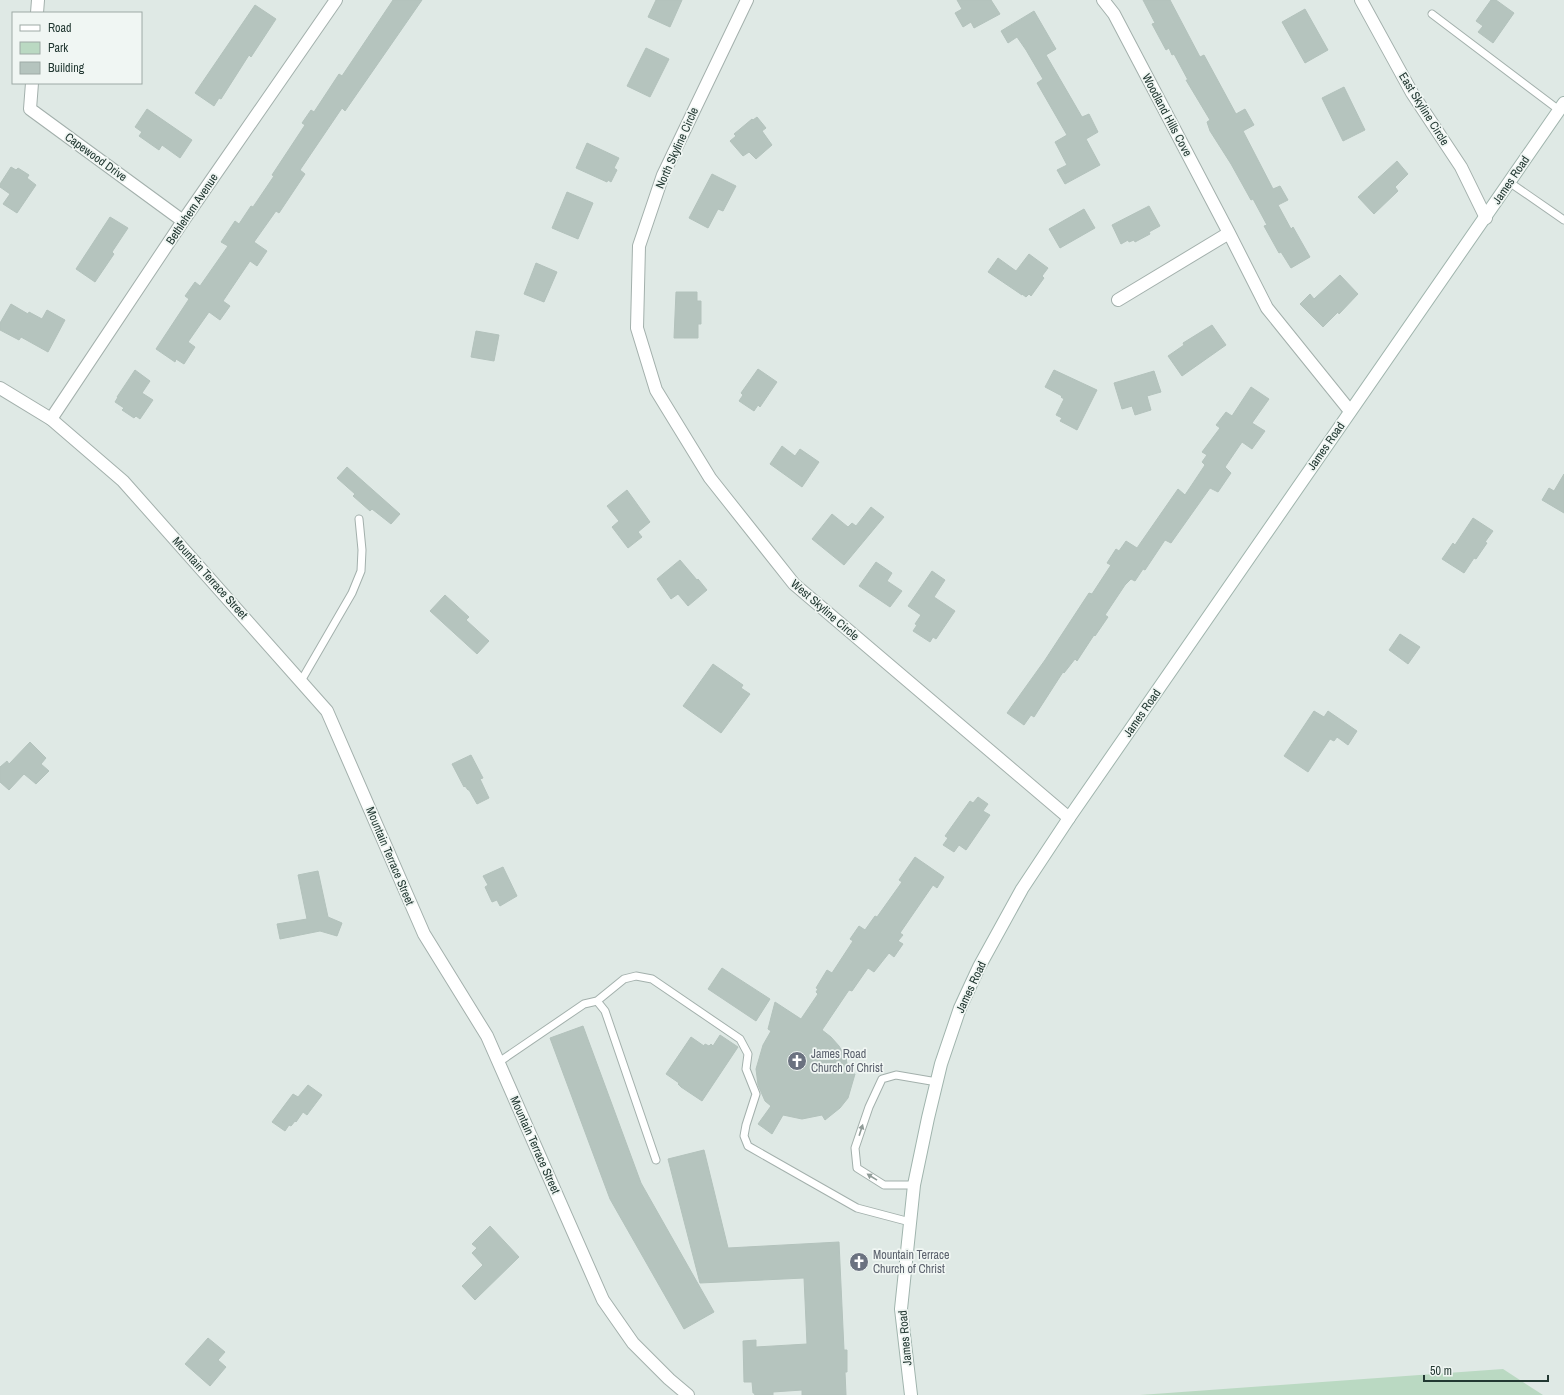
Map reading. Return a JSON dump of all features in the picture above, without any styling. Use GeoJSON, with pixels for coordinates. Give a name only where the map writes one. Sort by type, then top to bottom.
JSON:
{"type":"FeatureCollection","features":[{"type":"Feature","properties":{"kind":"street"},"geometry":{"type":"LineString","coordinates":[[37,12],[38,0]]}},
{"type":"Feature","properties":{"kind":"street","name":"Bethlehem Avenue"},"geometry":{"type":"LineString","coordinates":[[51,419],[183,222],[336,0]]}},
{"type":"Feature","properties":{"kind":"street","name":"North Skyline Circle"},"geometry":{"type":"LineString","coordinates":[[637,328],[639,246],[663,175],[747,0]]}},
{"type":"Feature","properties":{"kind":"street","name":"Woodland Hills Cove"},"geometry":{"type":"LineString","coordinates":[[1103,0],[1114,14],[1267,308],[1350,411]]}},
{"type":"Feature","properties":{"kind":"street","name":"East Skyline Circle"},"geometry":{"type":"LineString","coordinates":[[1361,0],[1412,93],[1461,167],[1486,218]]}},
{"type":"Feature","properties":{"kind":"street","name":"Capewood Drive"},"geometry":{"type":"LineString","coordinates":[[32,84],[30,109],[183,222]]}},
{"type":"Feature","properties":{"kind":"street","name":"James Road"},"geometry":{"type":"LineString","coordinates":[[910,1395],[901,1309],[914,1185],[941,1064],[960,1008],[979,967],[1022,889],[1069,818],[1350,411],[1486,218],[1561,106]]}},
{"type":"Feature","properties":{"kind":"street"},"geometry":{"type":"LineString","coordinates":[[1118,300],[1229,233]]}},
{"type":"Feature","properties":{"kind":"street","name":"West Skyline Circle"},"geometry":{"type":"LineString","coordinates":[[637,328],[656,390],[685,438],[710,478],[794,584],[1069,818]]}},
{"type":"Feature","properties":{"kind":"street","name":"Mountain Terrace Street"},"geometry":{"type":"LineString","coordinates":[[0,388],[51,419],[123,481],[327,711],[424,934],[487,1036],[603,1300],[633,1343],[668,1379],[688,1395]]}},
{"type":"Feature","properties":{"kind":"lane"},"geometry":{"type":"LineString","coordinates":[[1432,14],[1561,106]]}},
{"type":"Feature","properties":{"kind":"lane"},"geometry":{"type":"LineString","coordinates":[[1509,182],[1564,220]]}},
{"type":"Feature","properties":{"kind":"lane"},"geometry":{"type":"LineString","coordinates":[[301,681],[352,593],[361,571],[362,550],[359,519]]}},
{"type":"Feature","properties":{"kind":"lane"},"geometry":{"type":"LineString","coordinates":[[499,1062],[584,1004],[597,1001],[624,979],[636,976],[652,979],[740,1039],[748,1054],[746,1068],[756,1094],[744,1136],[748,1146],[857,1208],[910,1222]]}},
{"type":"Feature","properties":{"kind":"lane"},"geometry":{"type":"LineString","coordinates":[[597,1001],[605,1011],[656,1160]]}},
{"type":"Feature","properties":{"kind":"lane"},"geometry":{"type":"LineString","coordinates":[[914,1185],[884,1185],[857,1168],[855,1148],[869,1107],[882,1080],[896,1075],[937,1082]]}},
{"type":"Feature","properties":{"kind":"green space"},"geometry":{"type":"Polygon","coordinates":[[[1503,1369],[1543,1395],[1140,1395],[1503,1369]]]}},
{"type":"Feature","properties":{"kind":"building"},"geometry":{"type":"Polygon","coordinates":[[[393,0],[422,0],[345,111],[342,108],[300,170],[305,174],[279,213],[276,211],[254,242],[267,251],[257,266],[250,261],[223,301],[230,306],[220,320],[209,312],[188,342],[195,347],[184,364],[176,359],[175,362],[156,349],[189,299],[185,296],[195,282],[200,286],[228,246],[221,242],[235,221],[239,224],[251,206],[253,207],[305,125],[302,123],[311,110],[314,112],[339,74],[342,76],[393,0]]]}},
{"type":"Feature","properties":{"kind":"building"},"geometry":{"type":"Polygon","coordinates":[[[656,0],[682,0],[670,27],[648,17],[656,0]]]}},
{"type":"Feature","properties":{"kind":"building"},"geometry":{"type":"Polygon","coordinates":[[[957,0],[991,0],[1000,14],[974,28],[971,22],[963,27],[955,13],[962,9],[957,0]]]}},
{"type":"Feature","properties":{"kind":"building"},"geometry":{"type":"Polygon","coordinates":[[[1143,0],[1170,0],[1200,57],[1204,55],[1236,114],[1245,109],[1254,125],[1243,131],[1273,189],[1280,186],[1288,200],[1278,205],[1291,229],[1293,227],[1310,257],[1291,268],[1281,252],[1279,253],[1264,226],[1267,225],[1253,199],[1251,200],[1210,131],[1207,122],[1210,120],[1186,80],[1188,80],[1174,54],[1172,55],[1169,48],[1166,50],[1152,24],[1155,23],[1143,0]]]}},
{"type":"Feature","properties":{"kind":"building"},"geometry":{"type":"Polygon","coordinates":[[[1491,0],[1496,0],[1514,13],[1493,43],[1478,32],[1483,26],[1476,21],[1491,0]]]}},
{"type":"Feature","properties":{"kind":"building"},"geometry":{"type":"Polygon","coordinates":[[[255,5],[276,19],[251,57],[249,55],[221,99],[219,98],[214,106],[195,93],[255,5]]]}},
{"type":"Feature","properties":{"kind":"building"},"geometry":{"type":"Polygon","coordinates":[[[1305,9],[1328,50],[1305,63],[1282,22],[1305,9]]]}},
{"type":"Feature","properties":{"kind":"building"},"geometry":{"type":"Polygon","coordinates":[[[1034,11],[1056,49],[1046,55],[1082,117],[1089,114],[1098,132],[1086,139],[1100,165],[1065,184],[1057,170],[1067,165],[1055,142],[1067,135],[1037,83],[1043,79],[1026,50],[1017,37],[1008,43],[1001,31],[1034,11]]]}},
{"type":"Feature","properties":{"kind":"building"},"geometry":{"type":"Polygon","coordinates":[[[646,48],[669,59],[650,97],[627,86],[646,48]]]}},
{"type":"Feature","properties":{"kind":"building"},"geometry":{"type":"Polygon","coordinates":[[[1344,87],[1365,130],[1343,141],[1322,98],[1344,87]]]}},
{"type":"Feature","properties":{"kind":"building"},"geometry":{"type":"Polygon","coordinates":[[[147,109],[192,140],[180,158],[162,145],[159,150],[139,136],[142,132],[135,127],[147,109]]]}},
{"type":"Feature","properties":{"kind":"building"},"geometry":{"type":"Polygon","coordinates":[[[757,117],[766,128],[762,131],[772,145],[756,159],[749,152],[743,156],[730,141],[736,136],[734,134],[752,119],[753,120],[757,117]]]}},
{"type":"Feature","properties":{"kind":"building"},"geometry":{"type":"Polygon","coordinates":[[[587,143],[619,158],[614,168],[617,170],[611,182],[608,180],[607,182],[576,168],[587,143]]]}},
{"type":"Feature","properties":{"kind":"building"},"geometry":{"type":"Polygon","coordinates":[[[1397,161],[1408,174],[1395,187],[1398,191],[1374,214],[1358,197],[1397,161]]]}},
{"type":"Feature","properties":{"kind":"building"},"geometry":{"type":"Polygon","coordinates":[[[11,167],[16,170],[18,168],[29,175],[27,178],[36,185],[17,213],[3,204],[10,194],[0,187],[0,184],[11,167]]]}},
{"type":"Feature","properties":{"kind":"building"},"geometry":{"type":"Polygon","coordinates":[[[712,174],[736,186],[723,211],[718,209],[708,228],[689,218],[712,174]]]}},
{"type":"Feature","properties":{"kind":"building"},"geometry":{"type":"Polygon","coordinates":[[[567,192],[593,203],[578,239],[552,228],[567,192]]]}},
{"type":"Feature","properties":{"kind":"building"},"geometry":{"type":"Polygon","coordinates":[[[1149,206],[1160,226],[1149,232],[1150,234],[1135,242],[1134,240],[1129,242],[1128,240],[1121,244],[1112,225],[1149,206]]]}},
{"type":"Feature","properties":{"kind":"building"},"geometry":{"type":"Polygon","coordinates":[[[1084,209],[1095,228],[1060,248],[1049,229],[1084,209]]]}},
{"type":"Feature","properties":{"kind":"building"},"geometry":{"type":"Polygon","coordinates":[[[110,217],[128,228],[112,252],[114,254],[95,282],[76,269],[110,217]]]}},
{"type":"Feature","properties":{"kind":"building"},"geometry":{"type":"Polygon","coordinates":[[[1029,254],[1048,268],[1042,276],[1044,278],[1031,296],[1029,294],[1026,297],[1022,295],[988,272],[998,258],[1016,271],[1029,254]]]}},
{"type":"Feature","properties":{"kind":"building"},"geometry":{"type":"Polygon","coordinates":[[[536,263],[557,272],[544,302],[524,294],[536,263]]]}},
{"type":"Feature","properties":{"kind":"building"},"geometry":{"type":"Polygon","coordinates":[[[1340,275],[1358,294],[1339,314],[1338,312],[1323,327],[1300,304],[1310,294],[1314,299],[1340,275]]]}},
{"type":"Feature","properties":{"kind":"building"},"geometry":{"type":"Polygon","coordinates":[[[676,292],[697,292],[697,301],[701,301],[701,324],[698,324],[698,338],[674,338],[676,292]]]}},
{"type":"Feature","properties":{"kind":"building"},"geometry":{"type":"Polygon","coordinates":[[[11,304],[28,314],[29,312],[42,319],[47,310],[65,320],[48,352],[21,337],[19,340],[0,330],[0,323],[11,304]]]}},
{"type":"Feature","properties":{"kind":"building"},"geometry":{"type":"Polygon","coordinates":[[[1212,325],[1226,345],[1182,376],[1168,356],[1184,345],[1183,343],[1212,325]]]}},
{"type":"Feature","properties":{"kind":"building"},"geometry":{"type":"Polygon","coordinates":[[[476,331],[499,335],[494,361],[471,357],[476,331]]]}},
{"type":"Feature","properties":{"kind":"building"},"geometry":{"type":"Polygon","coordinates":[[[758,369],[777,382],[760,407],[758,405],[754,411],[739,401],[743,395],[741,393],[758,369]]]}},
{"type":"Feature","properties":{"kind":"building"},"geometry":{"type":"Polygon","coordinates":[[[135,370],[150,381],[142,393],[153,400],[140,419],[136,416],[134,418],[122,410],[124,408],[115,402],[135,370]]]}},
{"type":"Feature","properties":{"kind":"building"},"geometry":{"type":"Polygon","coordinates":[[[1054,370],[1097,390],[1077,430],[1060,421],[1062,418],[1056,415],[1064,399],[1061,397],[1062,396],[1045,387],[1054,370]]]}},
{"type":"Feature","properties":{"kind":"building"},"geometry":{"type":"Polygon","coordinates":[[[1154,371],[1161,392],[1147,396],[1151,410],[1135,415],[1132,406],[1122,409],[1114,383],[1154,371]]]}},
{"type":"Feature","properties":{"kind":"building"},"geometry":{"type":"Polygon","coordinates":[[[1251,387],[1269,399],[1252,423],[1265,431],[1252,449],[1242,442],[1225,467],[1231,473],[1218,492],[1210,488],[1171,543],[1165,540],[1145,570],[1143,569],[1135,581],[1131,579],[1125,585],[1105,615],[1108,617],[1095,636],[1094,635],[1077,661],[1075,659],[1064,673],[1063,672],[1034,717],[1031,715],[1024,725],[1007,713],[1045,660],[1089,593],[1092,594],[1111,565],[1107,563],[1116,549],[1119,551],[1126,541],[1137,548],[1178,489],[1185,495],[1205,465],[1202,462],[1207,455],[1202,452],[1220,428],[1216,425],[1226,412],[1232,416],[1251,387]]]}},
{"type":"Feature","properties":{"kind":"building"},"geometry":{"type":"Polygon","coordinates":[[[782,446],[795,456],[800,449],[819,462],[802,487],[770,464],[782,446]]]}},
{"type":"Feature","properties":{"kind":"building"},"geometry":{"type":"Polygon","coordinates":[[[347,467],[400,514],[391,524],[372,509],[370,511],[353,496],[355,494],[337,478],[347,467]]]}},
{"type":"Feature","properties":{"kind":"building"},"geometry":{"type":"Polygon","coordinates":[[[1564,474],[1564,513],[1542,500],[1549,488],[1554,491],[1564,474]]]}},
{"type":"Feature","properties":{"kind":"building"},"geometry":{"type":"Polygon","coordinates":[[[627,490],[650,522],[638,532],[642,537],[628,548],[612,527],[619,521],[607,506],[627,490]]]}},
{"type":"Feature","properties":{"kind":"building"},"geometry":{"type":"Polygon","coordinates":[[[871,507],[884,517],[844,565],[812,539],[832,514],[848,527],[852,523],[856,526],[871,507]]]}},
{"type":"Feature","properties":{"kind":"building"},"geometry":{"type":"Polygon","coordinates":[[[1473,518],[1493,531],[1476,559],[1474,558],[1464,573],[1442,559],[1453,543],[1455,545],[1473,518]]]}},
{"type":"Feature","properties":{"kind":"building"},"geometry":{"type":"Polygon","coordinates":[[[680,560],[707,590],[688,606],[678,594],[671,599],[657,579],[680,560]]]}},
{"type":"Feature","properties":{"kind":"building"},"geometry":{"type":"Polygon","coordinates":[[[876,562],[892,573],[887,581],[902,591],[890,607],[859,586],[876,562]]]}},
{"type":"Feature","properties":{"kind":"building"},"geometry":{"type":"Polygon","coordinates":[[[932,571],[945,580],[934,597],[955,611],[936,639],[933,637],[930,642],[913,631],[917,625],[915,624],[921,615],[908,606],[932,571]]]}},
{"type":"Feature","properties":{"kind":"building"},"geometry":{"type":"Polygon","coordinates":[[[445,595],[469,617],[466,620],[489,641],[477,654],[430,611],[445,595]]]}},
{"type":"Feature","properties":{"kind":"building"},"geometry":{"type":"Polygon","coordinates":[[[1400,634],[1420,647],[1408,664],[1389,650],[1400,634]]]}},
{"type":"Feature","properties":{"kind":"building"},"geometry":{"type":"Polygon","coordinates":[[[713,664],[743,685],[741,688],[750,694],[721,733],[683,706],[713,664]]]}},
{"type":"Feature","properties":{"kind":"building"},"geometry":{"type":"Polygon","coordinates":[[[1314,711],[1324,717],[1328,711],[1357,731],[1348,745],[1337,737],[1334,741],[1330,739],[1308,772],[1284,756],[1314,711]]]}},
{"type":"Feature","properties":{"kind":"building"},"geometry":{"type":"Polygon","coordinates":[[[30,742],[46,758],[41,764],[49,771],[36,784],[24,774],[9,790],[0,782],[0,767],[7,761],[9,764],[30,742]]]}},
{"type":"Feature","properties":{"kind":"building"},"geometry":{"type":"Polygon","coordinates":[[[471,755],[483,778],[480,779],[489,798],[477,804],[469,790],[465,786],[464,787],[452,764],[471,755]]]}},
{"type":"Feature","properties":{"kind":"building"},"geometry":{"type":"Polygon","coordinates":[[[978,797],[988,804],[983,811],[990,815],[966,850],[959,845],[954,852],[943,845],[948,838],[945,836],[970,801],[973,803],[978,797]]]}},
{"type":"Feature","properties":{"kind":"building"},"geometry":{"type":"Polygon","coordinates":[[[915,857],[944,877],[937,888],[933,885],[900,933],[903,935],[898,941],[903,944],[894,957],[889,953],[874,972],[868,968],[852,991],[849,990],[822,1030],[839,1046],[846,1058],[849,1074],[855,1074],[848,1098],[840,1108],[825,1120],[822,1115],[802,1119],[783,1115],[772,1134],[758,1124],[771,1106],[765,1101],[758,1085],[756,1069],[763,1045],[771,1031],[768,1029],[775,1002],[801,1019],[818,994],[816,992],[818,989],[816,988],[827,970],[832,973],[853,941],[850,939],[859,926],[865,930],[875,916],[877,917],[902,882],[899,880],[915,857]]]}},
{"type":"Feature","properties":{"kind":"building"},"geometry":{"type":"Polygon","coordinates":[[[503,867],[517,896],[500,906],[497,900],[492,902],[485,887],[488,885],[483,876],[503,867]]]}},
{"type":"Feature","properties":{"kind":"building"},"geometry":{"type":"Polygon","coordinates":[[[318,871],[328,917],[342,923],[337,936],[320,931],[280,939],[277,924],[307,919],[298,875],[318,871]]]}},
{"type":"Feature","properties":{"kind":"building"},"geometry":{"type":"Polygon","coordinates":[[[722,968],[770,999],[756,1021],[708,989],[722,968]]]}},
{"type":"Feature","properties":{"kind":"building"},"geometry":{"type":"Polygon","coordinates":[[[583,1026],[641,1183],[714,1312],[684,1329],[610,1199],[550,1038],[583,1026]]]}},
{"type":"Feature","properties":{"kind":"building"},"geometry":{"type":"Polygon","coordinates":[[[720,1035],[738,1047],[702,1101],[681,1087],[678,1084],[679,1083],[666,1074],[691,1037],[704,1046],[705,1044],[709,1046],[711,1044],[713,1046],[720,1035]]]}},
{"type":"Feature","properties":{"kind":"building"},"geometry":{"type":"Polygon","coordinates":[[[308,1085],[322,1095],[307,1115],[303,1112],[296,1122],[295,1121],[291,1126],[289,1125],[285,1131],[272,1122],[293,1094],[298,1097],[308,1085]]]}},
{"type":"Feature","properties":{"kind":"building"},"geometry":{"type":"Polygon","coordinates":[[[704,1150],[728,1248],[839,1242],[844,1350],[847,1350],[847,1372],[845,1372],[846,1395],[802,1395],[802,1390],[773,1392],[773,1395],[755,1395],[753,1393],[752,1382],[744,1382],[743,1341],[756,1340],[756,1347],[807,1344],[804,1278],[700,1283],[668,1159],[704,1150]]]}},
{"type":"Feature","properties":{"kind":"building"},"geometry":{"type":"Polygon","coordinates":[[[490,1226],[519,1257],[475,1300],[462,1286],[483,1265],[472,1253],[477,1248],[472,1244],[490,1226]]]}},
{"type":"Feature","properties":{"kind":"building"},"geometry":{"type":"Polygon","coordinates":[[[208,1338],[225,1352],[218,1360],[226,1367],[210,1386],[185,1364],[208,1338]]]}},
{"type":"Feature","properties":{"kind":"place","name":"James Road Church of Christ"},"geometry":{"type":"Point","coordinates":[797,1061]}},
{"type":"Feature","properties":{"kind":"place","name":"Mountain Terrace Church of Christ"},"geometry":{"type":"Point","coordinates":[859,1262]}}]}
